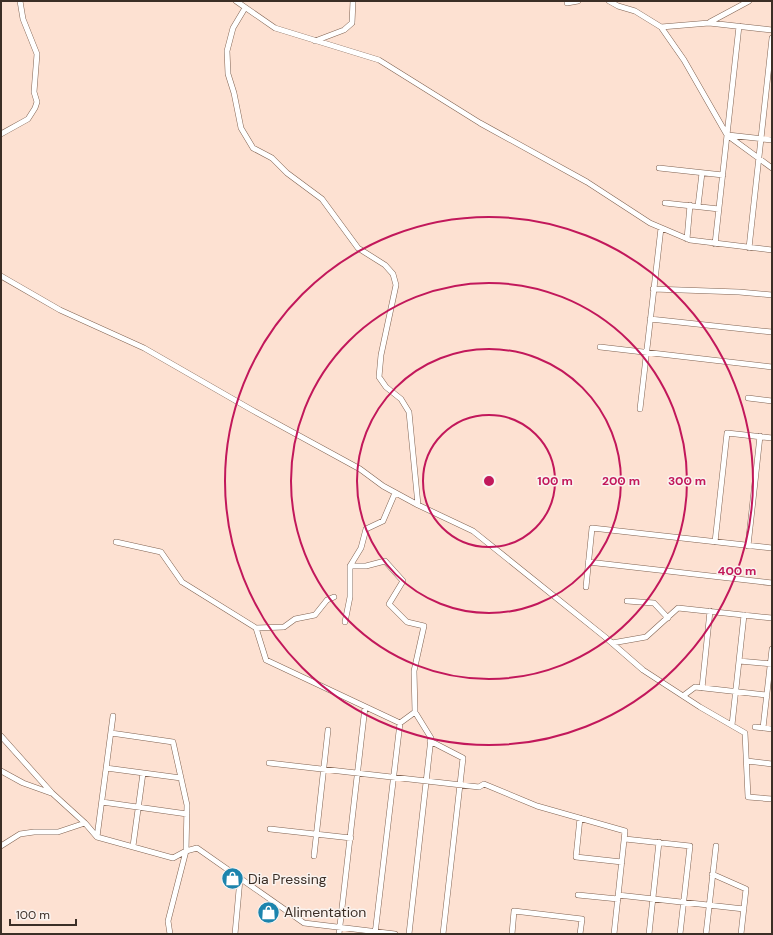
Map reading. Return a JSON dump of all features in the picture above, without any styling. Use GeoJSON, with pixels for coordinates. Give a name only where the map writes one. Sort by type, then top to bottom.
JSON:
{"type":"FeatureCollection","features":[{"type":"Feature","properties":{"kind":"street"},"geometry":{"type":"LineString","coordinates":[[1,134],[28,119],[37,102],[34,92],[37,54],[23,19],[20,1]]}},
{"type":"Feature","properties":{"kind":"street"},"geometry":{"type":"LineString","coordinates":[[236,1],[275,28],[378,60],[480,124],[587,182],[661,228],[687,239],[715,244],[772,250]]}},
{"type":"Feature","properties":{"kind":"street"},"geometry":{"type":"LineString","coordinates":[[315,41],[344,30],[352,23],[353,1]]}},
{"type":"Feature","properties":{"kind":"street"},"geometry":{"type":"LineString","coordinates":[[567,3],[578,1]]}},
{"type":"Feature","properties":{"kind":"street"},"geometry":{"type":"LineString","coordinates":[[610,1],[618,6],[635,11],[661,26],[684,60],[727,135],[772,168]]}},
{"type":"Feature","properties":{"kind":"street"},"geometry":{"type":"LineString","coordinates":[[709,23],[749,1]]}},
{"type":"Feature","properties":{"kind":"street"},"geometry":{"type":"LineString","coordinates":[[245,8],[233,28],[226,51],[228,74],[234,93],[241,128],[254,148],[272,158],[287,173],[322,199],[358,248],[385,265],[393,274],[396,285],[381,355],[379,377],[386,388],[401,399],[409,412],[418,506]]}},
{"type":"Feature","properties":{"kind":"street"},"geometry":{"type":"LineString","coordinates":[[661,26],[709,23],[772,30]]}},
{"type":"Feature","properties":{"kind":"street"},"geometry":{"type":"LineString","coordinates":[[715,244],[739,26]]}},
{"type":"Feature","properties":{"kind":"street"},"geometry":{"type":"LineString","coordinates":[[749,248],[771,64],[772,38]]}},
{"type":"Feature","properties":{"kind":"street"},"geometry":{"type":"LineString","coordinates":[[727,135],[772,140]]}},
{"type":"Feature","properties":{"kind":"street"},"geometry":{"type":"LineString","coordinates":[[659,168],[723,175]]}},
{"type":"Feature","properties":{"kind":"street"},"geometry":{"type":"LineString","coordinates":[[698,206],[702,172]]}},
{"type":"Feature","properties":{"kind":"street"},"geometry":{"type":"LineString","coordinates":[[665,203],[719,209]]}},
{"type":"Feature","properties":{"kind":"street"},"geometry":{"type":"LineString","coordinates":[[687,239],[690,205]]}},
{"type":"Feature","properties":{"kind":"street"},"geometry":{"type":"LineString","coordinates":[[640,409],[661,228]]}},
{"type":"Feature","properties":{"kind":"street"},"geometry":{"type":"LineString","coordinates":[[1,276],[60,310],[144,348],[252,410],[360,469],[395,493],[418,506],[472,531],[612,643],[643,670],[745,733],[748,797],[772,799]]}},
{"type":"Feature","properties":{"kind":"street"},"geometry":{"type":"LineString","coordinates":[[653,289],[739,292],[772,295]]}},
{"type":"Feature","properties":{"kind":"street"},"geometry":{"type":"LineString","coordinates":[[650,319],[772,332]]}},
{"type":"Feature","properties":{"kind":"street"},"geometry":{"type":"LineString","coordinates":[[600,347],[772,367]]}},
{"type":"Feature","properties":{"kind":"street"},"geometry":{"type":"LineString","coordinates":[[748,398],[772,401]]}},
{"type":"Feature","properties":{"kind":"street"},"geometry":{"type":"LineString","coordinates":[[715,542],[727,433],[772,438]]}},
{"type":"Feature","properties":{"kind":"street"},"geometry":{"type":"LineString","coordinates":[[748,546],[760,436]]}},
{"type":"Feature","properties":{"kind":"street"},"geometry":{"type":"LineString","coordinates":[[345,622],[350,597],[350,566],[361,548],[366,528],[383,521],[395,493]]}},
{"type":"Feature","properties":{"kind":"street"},"geometry":{"type":"LineString","coordinates":[[586,587],[592,528],[772,548]]}},
{"type":"Feature","properties":{"kind":"street"},"geometry":{"type":"LineString","coordinates":[[116,542],[161,552],[182,582],[256,628],[284,627],[295,619],[315,615],[327,600],[334,597]]}},
{"type":"Feature","properties":{"kind":"street"},"geometry":{"type":"LineString","coordinates":[[350,566],[366,566],[385,561],[403,581],[388,604],[407,622],[424,626],[414,671],[416,712],[431,738],[409,934]]}},
{"type":"Feature","properties":{"kind":"street"},"geometry":{"type":"LineString","coordinates":[[588,562],[772,583]]}},
{"type":"Feature","properties":{"kind":"street"},"geometry":{"type":"LineString","coordinates":[[627,601],[654,603],[668,618]]}},
{"type":"Feature","properties":{"kind":"street"},"geometry":{"type":"LineString","coordinates":[[612,643],[646,637],[678,608],[772,618]]}},
{"type":"Feature","properties":{"kind":"street"},"geometry":{"type":"LineString","coordinates":[[702,688],[710,611]]}},
{"type":"Feature","properties":{"kind":"street"},"geometry":{"type":"LineString","coordinates":[[732,725],[744,615]]}},
{"type":"Feature","properties":{"kind":"street"},"geometry":{"type":"LineString","coordinates":[[256,628],[266,660],[400,724]]}},
{"type":"Feature","properties":{"kind":"street"},"geometry":{"type":"LineString","coordinates":[[763,728],[772,649]]}},
{"type":"Feature","properties":{"kind":"street"},"geometry":{"type":"LineString","coordinates":[[739,660],[771,664]]}},
{"type":"Feature","properties":{"kind":"street"},"geometry":{"type":"LineString","coordinates":[[683,696],[695,687],[767,695]]}},
{"type":"Feature","properties":{"kind":"street"},"geometry":{"type":"LineString","coordinates":[[339,934],[365,707]]}},
{"type":"Feature","properties":{"kind":"street"},"geometry":{"type":"LineString","coordinates":[[375,933],[392,777],[400,724],[416,712]]}},
{"type":"Feature","properties":{"kind":"street"},"geometry":{"type":"LineString","coordinates":[[97,837],[113,716]]}},
{"type":"Feature","properties":{"kind":"street"},"geometry":{"type":"LineString","coordinates":[[755,727],[772,729]]}},
{"type":"Feature","properties":{"kind":"street"},"geometry":{"type":"LineString","coordinates":[[314,856],[328,730]]}},
{"type":"Feature","properties":{"kind":"street"},"geometry":{"type":"LineString","coordinates":[[111,733],[173,742],[188,805],[186,850],[168,921],[170,934]]}},
{"type":"Feature","properties":{"kind":"street"},"geometry":{"type":"LineString","coordinates":[[1,736],[52,793],[85,823],[97,837],[173,858],[186,850],[197,848],[304,923],[375,933],[395,934]]}},
{"type":"Feature","properties":{"kind":"street"},"geometry":{"type":"LineString","coordinates":[[430,741],[463,758],[443,934]]}},
{"type":"Feature","properties":{"kind":"street"},"geometry":{"type":"LineString","coordinates":[[747,761],[772,764]]}},
{"type":"Feature","properties":{"kind":"street"},"geometry":{"type":"LineString","coordinates":[[269,763],[479,787],[484,784],[537,806],[625,831],[614,934]]}},
{"type":"Feature","properties":{"kind":"street"},"geometry":{"type":"LineString","coordinates":[[106,768],[181,778]]}},
{"type":"Feature","properties":{"kind":"street"},"geometry":{"type":"LineString","coordinates":[[1,771],[23,783],[52,793]]}},
{"type":"Feature","properties":{"kind":"street"},"geometry":{"type":"LineString","coordinates":[[133,846],[143,773]]}},
{"type":"Feature","properties":{"kind":"street"},"geometry":{"type":"LineString","coordinates":[[102,802],[187,814]]}},
{"type":"Feature","properties":{"kind":"street"},"geometry":{"type":"LineString","coordinates":[[580,818],[576,857],[622,862]]}},
{"type":"Feature","properties":{"kind":"street"},"geometry":{"type":"LineString","coordinates":[[1,846],[20,834],[34,832],[58,832],[85,823]]}},
{"type":"Feature","properties":{"kind":"street"},"geometry":{"type":"LineString","coordinates":[[270,829],[351,838]]}},
{"type":"Feature","properties":{"kind":"street"},"geometry":{"type":"LineString","coordinates":[[624,839],[690,846],[680,934]]}},
{"type":"Feature","properties":{"kind":"street"},"geometry":{"type":"LineString","coordinates":[[649,934],[659,842]]}},
{"type":"Feature","properties":{"kind":"street"},"geometry":{"type":"LineString","coordinates":[[706,934],[716,846]]}},
{"type":"Feature","properties":{"kind":"street"},"geometry":{"type":"LineString","coordinates":[[712,874],[746,889],[741,934]]}},
{"type":"Feature","properties":{"kind":"street"},"geometry":{"type":"LineString","coordinates":[[236,934],[240,879]]}},
{"type":"Feature","properties":{"kind":"street"},"geometry":{"type":"LineString","coordinates":[[578,895],[653,898],[744,909]]}},
{"type":"Feature","properties":{"kind":"street"},"geometry":{"type":"LineString","coordinates":[[512,934],[514,911],[582,919],[580,934]]}},
{"type":"Feature","properties":{"kind":"place","name":"Dia Pressing"},"geometry":{"type":"Point","coordinates":[232,879]}},
{"type":"Feature","properties":{"kind":"place","name":"Alimentation"},"geometry":{"type":"Point","coordinates":[269,912]}}]}
